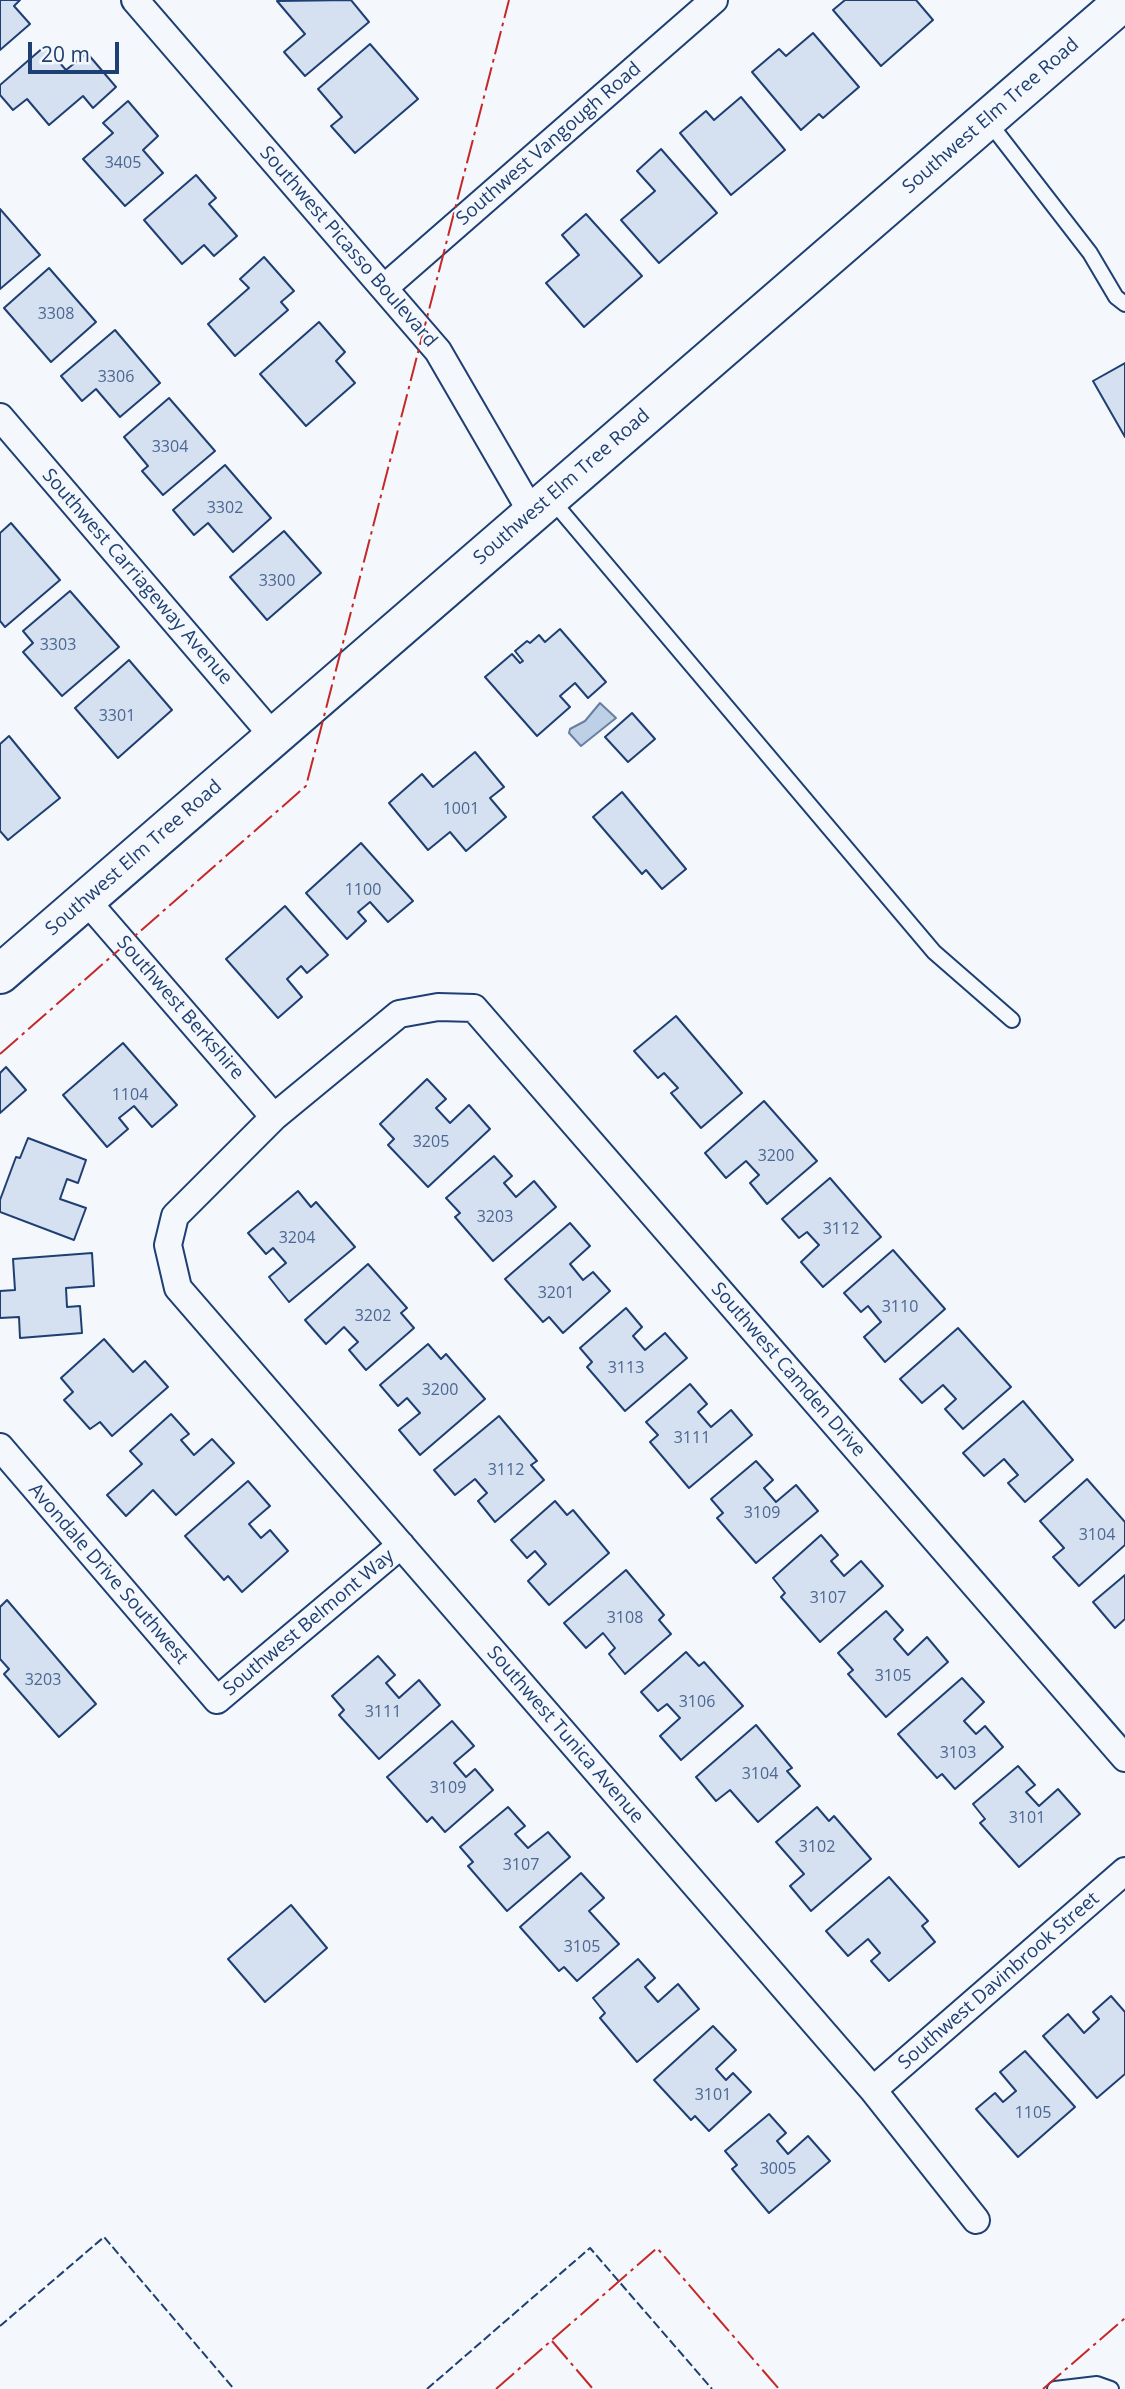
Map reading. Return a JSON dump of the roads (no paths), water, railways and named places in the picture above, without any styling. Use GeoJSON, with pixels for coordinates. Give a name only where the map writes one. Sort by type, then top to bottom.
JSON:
{"type":"FeatureCollection","features":[{"type":"Feature","properties":{"kind":"street","name":"Southwest Picasso Boulevard"},"geometry":{"type":"LineString","coordinates":[[135,0],[438,351],[541,506]]}},
{"type":"Feature","properties":{"kind":"street","name":"Southwest Elm Tree Road"},"geometry":{"type":"LineString","coordinates":[[3,965],[86,900],[1125,0]]}},
{"type":"Feature","properties":{"kind":"street","name":"Southwest Vangough Road"},"geometry":{"type":"LineString","coordinates":[[384,288],[709,2]]}},
{"type":"Feature","properties":{"kind":"street","name":"Southwest Carriageway Avenue"},"geometry":{"type":"LineString","coordinates":[[0,417],[274,737]]}},
{"type":"Feature","properties":{"kind":"street","name":"Southwest Berkshire"},"geometry":{"type":"LineString","coordinates":[[86,900],[274,1117]]}},
{"type":"Feature","properties":{"kind":"street","name":"Southwest Camden Drive"},"geometry":{"type":"LineString","coordinates":[[168,1245],[175,1216],[274,1117],[399,1014],[438,1007],[474,1008],[1125,1758]]}},
{"type":"Feature","properties":{"kind":"street","name":"Southwest Tunica Avenue"},"geometry":{"type":"LineString","coordinates":[[168,1245],[178,1288],[873,2090],[976,2220]]}},
{"type":"Feature","properties":{"kind":"street","name":"Avondale Drive Southwest"},"geometry":{"type":"LineString","coordinates":[[0,1447],[217,1700]]}},
{"type":"Feature","properties":{"kind":"street","name":"Southwest Belmont Way"},"geometry":{"type":"LineString","coordinates":[[217,1700],[401,1545]]}},
{"type":"Feature","properties":{"kind":"street","name":"Southwest Davinbrook Street"},"geometry":{"type":"LineString","coordinates":[[873,2090],[1125,1871]]}},
{"type":"Feature","properties":{"kind":"lane"},"geometry":{"type":"LineString","coordinates":[[987,120],[1090,253],[1116,297],[1125,304]]}},
{"type":"Feature","properties":{"kind":"lane"},"geometry":{"type":"LineString","coordinates":[[541,506],[934,952],[1012,1020]]}},
{"type":"Feature","properties":{"kind":"lane"},"geometry":{"type":"LineString","coordinates":[[1055,2389],[1097,2384],[1111,2389]]}},
{"type":"Feature","properties":{"kind":"water"},"geometry":{"type":"Polygon","coordinates":[[[600,703],[616,718],[581,746],[569,733],[570,729],[585,721],[600,703]]]}}]}
